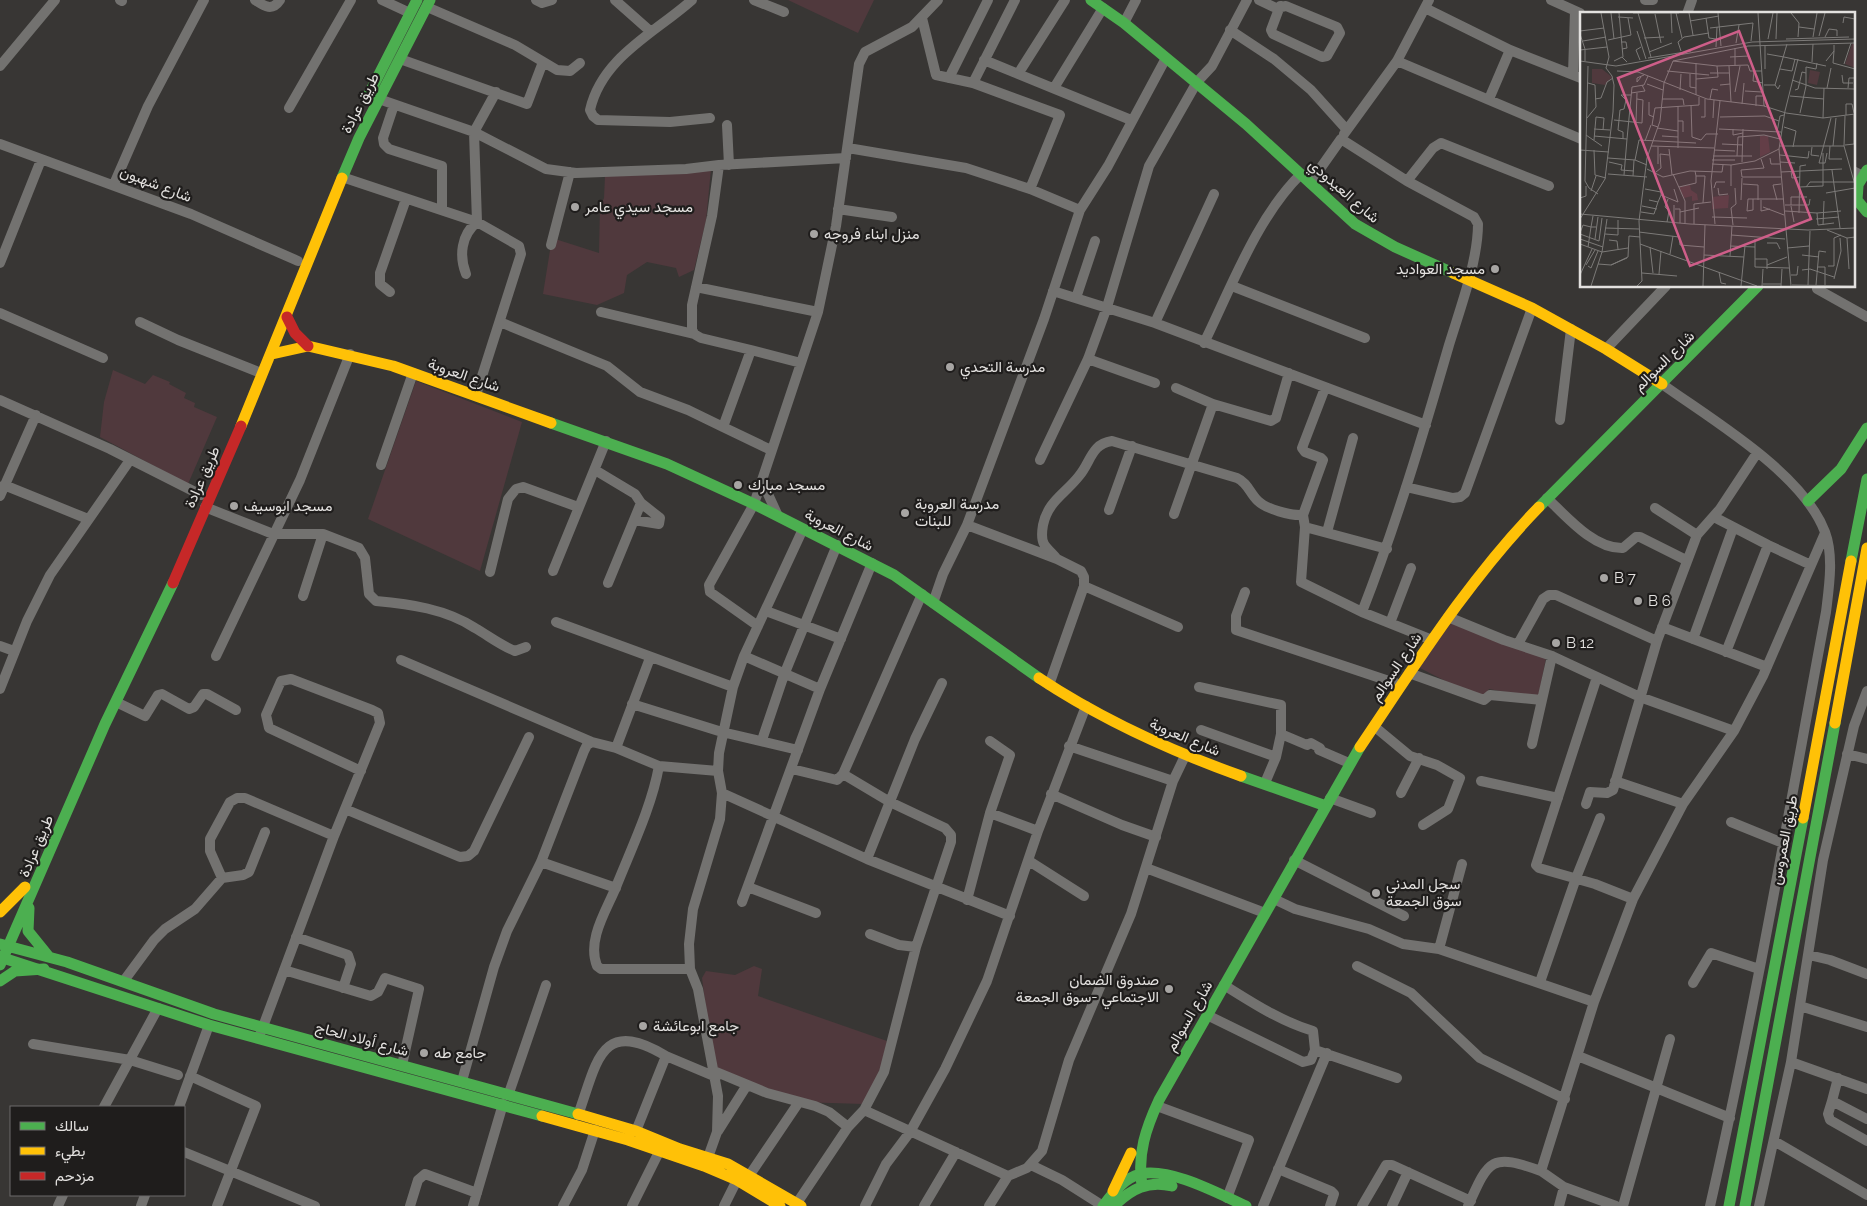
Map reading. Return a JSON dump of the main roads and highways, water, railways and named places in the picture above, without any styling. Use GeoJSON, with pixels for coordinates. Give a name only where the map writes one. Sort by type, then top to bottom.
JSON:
{"type":"FeatureCollection","features":[{"type":"Feature","properties":{"kind":"main road","name":"شارع العيدودي"},"geometry":{"type":"LineString","coordinates":[[1091,0],[1124,23],[1197,82],[1355,224],[1376,238],[1532,308],[1606,349],[1662,384]]}},
{"type":"Feature","properties":{"kind":"main road","name":"طريق عرادة"},"geometry":{"type":"LineString","coordinates":[[2,952],[29,889],[183,562],[272,354],[373,97],[410,13],[425,2]]}},
{"type":"Feature","properties":{"kind":"main road","name":"طريق عرادة"},"geometry":{"type":"LineString","coordinates":[[29,889],[62,800],[149,614],[256,371],[344,147],[373,97],[400,59],[425,2]]}},
{"type":"Feature","properties":{"kind":"main road"},"geometry":{"type":"LineString","coordinates":[[1854,214],[1867,212],[1858,200],[1855,190],[1861,172]]}},
{"type":"Feature","properties":{"kind":"main road","name":"شارع السوالم"},"geometry":{"type":"LineString","coordinates":[[1107,1204],[1145,1128],[1207,1015],[1350,763],[1448,617],[1491,560],[1547,498],[1756,288]]}},
{"type":"Feature","properties":{"kind":"main road"},"geometry":{"type":"LineString","coordinates":[[287,317],[295,333],[308,346]]}},
{"type":"Feature","properties":{"kind":"main road","name":"شارع العروبة"},"geometry":{"type":"LineString","coordinates":[[272,354],[308,346],[350,354],[413,373],[667,464],[754,504],[894,575],[1048,685],[1086,706],[1185,756],[1328,802]]}},
{"type":"Feature","properties":{"kind":"main road"},"geometry":{"type":"LineString","coordinates":[[1808,501],[1841,469],[1867,428]]}},
{"type":"Feature","properties":{"kind":"main road","name":"طريق العمروس"},"geometry":{"type":"LineString","coordinates":[[1729,1206],[1867,479]]}},
{"type":"Feature","properties":{"kind":"main road","name":"طريق العمروس"},"geometry":{"type":"LineString","coordinates":[[1745,1206],[1867,548]]}},
{"type":"Feature","properties":{"kind":"main road"},"geometry":{"type":"LineString","coordinates":[[1858,599],[1867,579]]}},
{"type":"Feature","properties":{"kind":"main road"},"geometry":{"type":"LineString","coordinates":[[0,912],[29,889]]}},
{"type":"Feature","properties":{"kind":"main road"},"geometry":{"type":"LineString","coordinates":[[29,889],[28,931],[48,957]]}},
{"type":"Feature","properties":{"kind":"main road"},"geometry":{"type":"LineString","coordinates":[[2,952],[22,957]]}},
{"type":"Feature","properties":{"kind":"main road","name":"شارع أولاد الحاج"},"geometry":{"type":"LineString","coordinates":[[22,957],[48,957],[123,982],[261,1033],[595,1130],[659,1152],[707,1162],[749,1176],[799,1205]]}},
{"type":"Feature","properties":{"kind":"main road","name":"شارع أولاد الحاج"},"geometry":{"type":"LineString","coordinates":[[22,957],[44,969],[210,1025],[261,1033],[402,1065],[509,1093],[636,1131],[707,1162],[780,1206]]}},
{"type":"Feature","properties":{"kind":"main road"},"geometry":{"type":"LineString","coordinates":[[0,981],[11,972],[44,969]]}},
{"type":"Feature","properties":{"kind":"main road"},"geometry":{"type":"LineString","coordinates":[[1135,1150],[1168,1176]]}},
{"type":"Feature","properties":{"kind":"main road"},"geometry":{"type":"LineString","coordinates":[[1135,1150],[1137,1181]]}},
{"type":"Feature","properties":{"kind":"main road"},"geometry":{"type":"LineString","coordinates":[[1107,1204],[1148,1173],[1168,1176],[1227,1202],[1246,1206]]}},
{"type":"Feature","properties":{"kind":"main road"},"geometry":{"type":"LineString","coordinates":[[1137,1181],[1166,1184],[1213,1196]]}},
{"type":"Feature","properties":{"kind":"place","name":"مسجد سيدي عامر"},"geometry":{"type":"Point","coordinates":[575,207]}},
{"type":"Feature","properties":{"kind":"place","name":"منزل ابناء فروجه"},"geometry":{"type":"Point","coordinates":[814,234]}},
{"type":"Feature","properties":{"kind":"place","name":"مسجد العواديد"},"geometry":{"type":"Point","coordinates":[1495,269]}},
{"type":"Feature","properties":{"kind":"place","name":"مدرسة التحدي"},"geometry":{"type":"Point","coordinates":[950,367]}},
{"type":"Feature","properties":{"kind":"place","name":"مسجد مبارك"},"geometry":{"type":"Point","coordinates":[738,485]}},
{"type":"Feature","properties":{"kind":"place","name":"مسجد ابوسيف"},"geometry":{"type":"Point","coordinates":[234,506]}},
{"type":"Feature","properties":{"kind":"place","name":"مدرسة العروبة للبنات"},"geometry":{"type":"Point","coordinates":[905,513]}},
{"type":"Feature","properties":{"kind":"place","name":"B 7"},"geometry":{"type":"Point","coordinates":[1604,578]}},
{"type":"Feature","properties":{"kind":"place","name":"B 6"},"geometry":{"type":"Point","coordinates":[1638,601]}},
{"type":"Feature","properties":{"kind":"place","name":"B 12"},"geometry":{"type":"Point","coordinates":[1556,643]}},
{"type":"Feature","properties":{"kind":"place","name":"سجل المدني سوق الجمعة"},"geometry":{"type":"Point","coordinates":[1376,893]}},
{"type":"Feature","properties":{"kind":"place","name":"صندوق الضمان الاجتماعي -سوق الجمعة"},"geometry":{"type":"Point","coordinates":[1169,989]}},
{"type":"Feature","properties":{"kind":"place","name":"جامع ابوعائشة"},"geometry":{"type":"Point","coordinates":[643,1026]}},
{"type":"Feature","properties":{"kind":"place","name":"جامع طه"},"geometry":{"type":"Point","coordinates":[424,1053]}}]}
